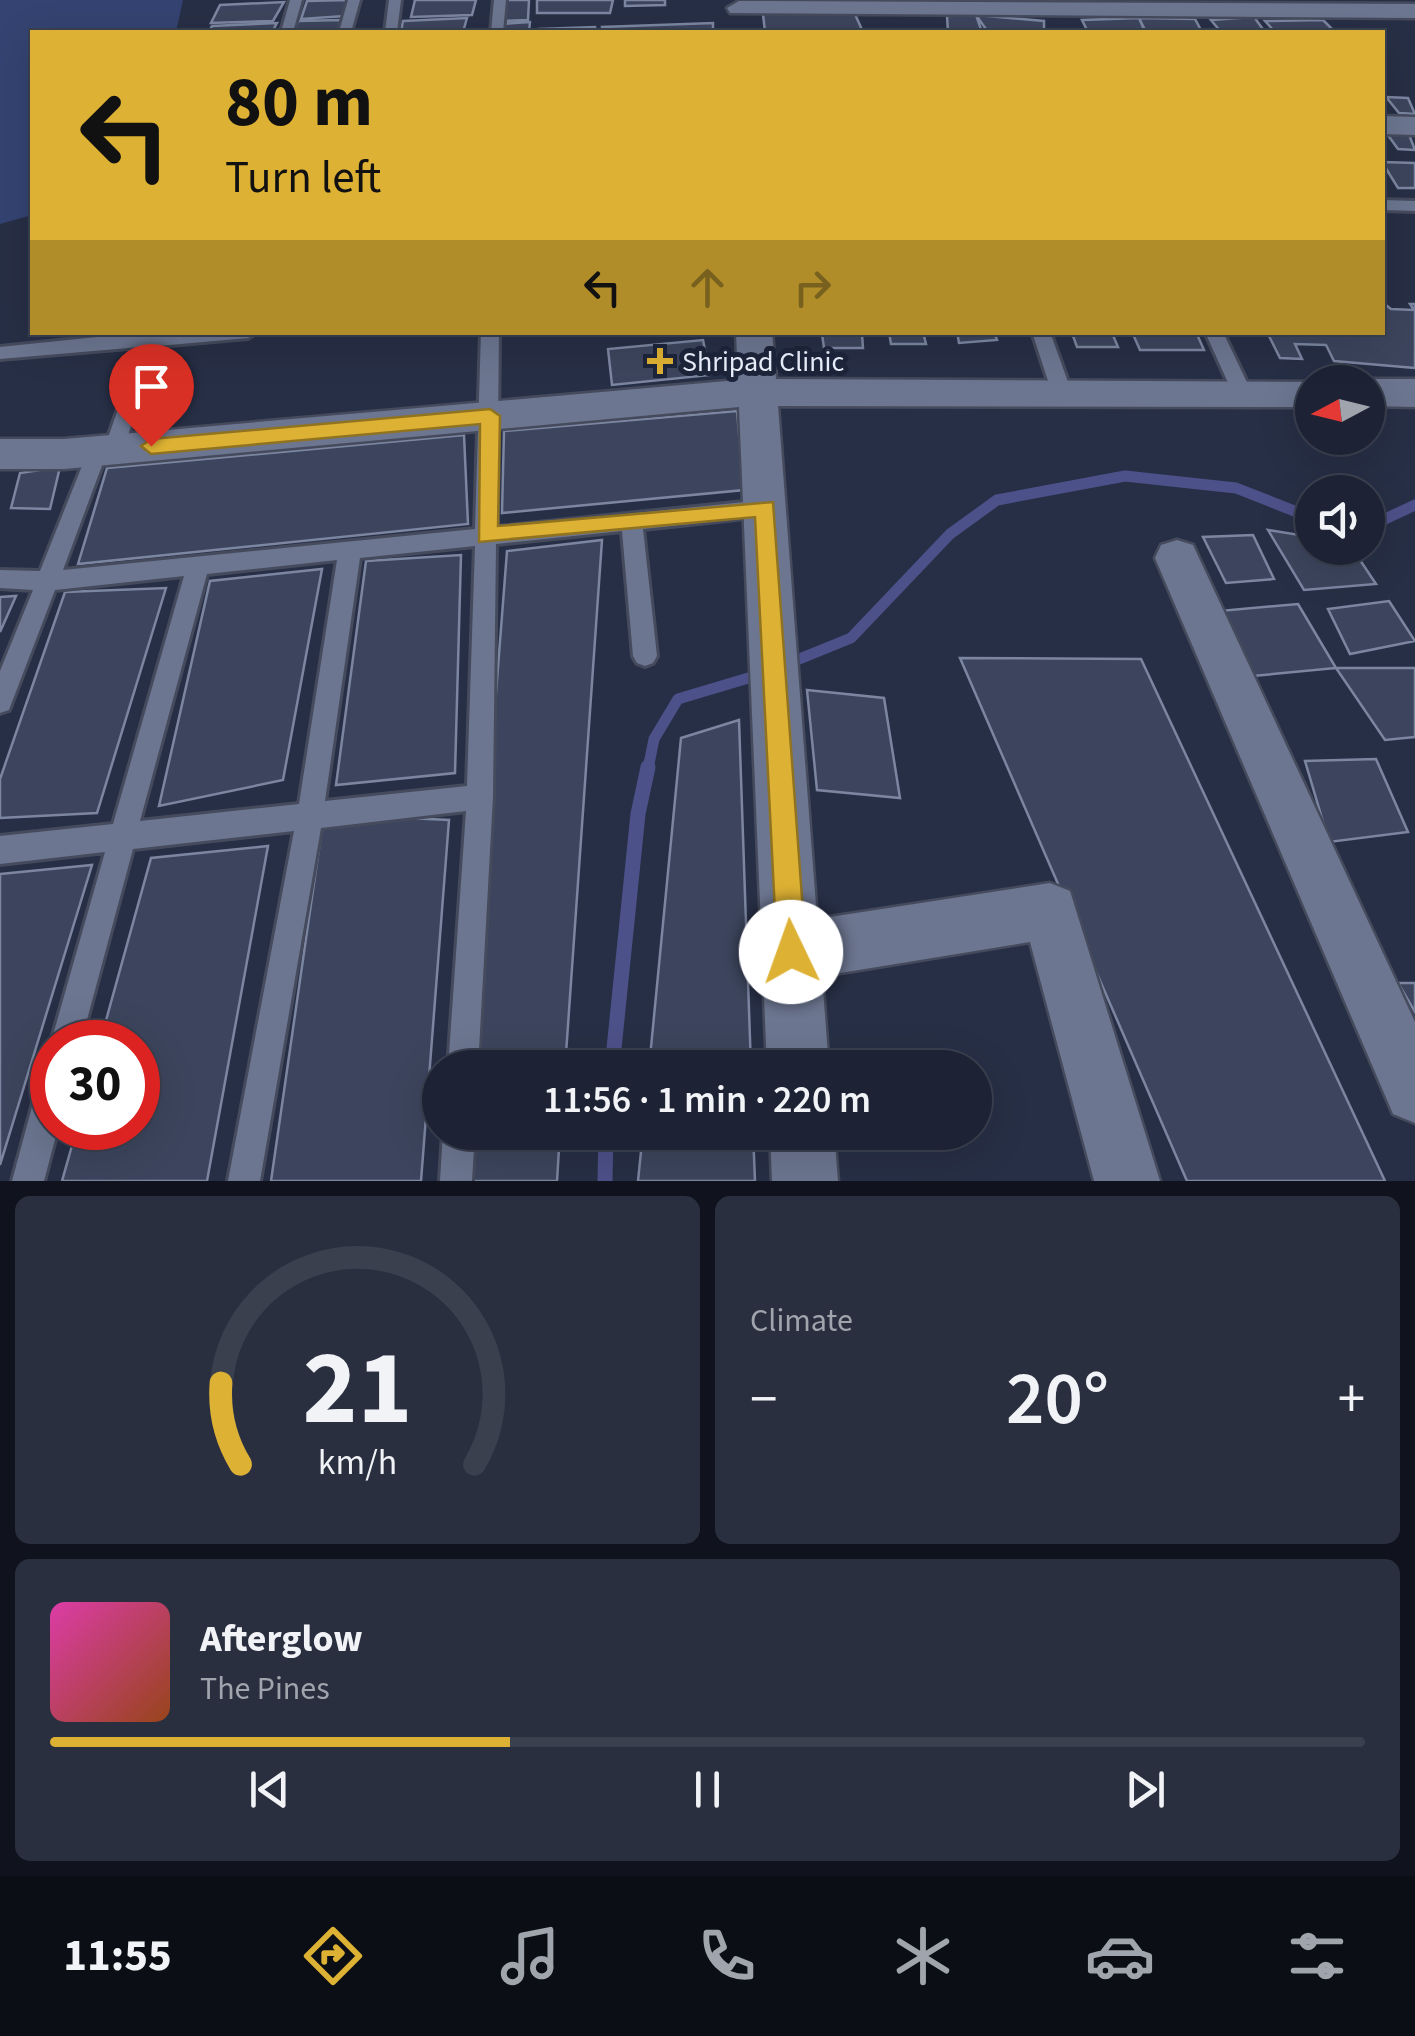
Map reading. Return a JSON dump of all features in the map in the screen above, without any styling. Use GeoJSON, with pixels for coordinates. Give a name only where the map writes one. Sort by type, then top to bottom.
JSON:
{"type":"FeatureCollection","features":[{"type":"Feature","properties":{"kind":"street"},"geometry":{"type":"LineString","coordinates":[[739,13],[930,4],[1415,12]]}},
{"type":"Feature","properties":{"kind":"street"},"geometry":{"type":"LineString","coordinates":[[1385,125],[1415,126]]}},
{"type":"Feature","properties":{"kind":"street"},"geometry":{"type":"LineString","coordinates":[[754,335],[797,1050]]}},
{"type":"Feature","properties":{"kind":"street"},"geometry":{"type":"LineString","coordinates":[[0,454],[106,451],[758,392],[1295,393]]}},
{"type":"Feature","properties":{"kind":"street"},"geometry":{"type":"LineString","coordinates":[[1385,393],[1415,394]]}},
{"type":"Feature","properties":{"kind":"street"},"geometry":{"type":"LineString","coordinates":[[1177,558],[1415,1092]]}},
{"type":"Feature","properties":{"kind":"street"},"geometry":{"type":"LineString","coordinates":[[791,952],[1050,911],[1127,1181]]}},
{"type":"Feature","properties":{"kind":"street"},"geometry":{"type":"LineString","coordinates":[[803,1150],[805,1181]]}},
{"type":"Feature","properties":{"kind":"lane"},"geometry":{"type":"LineString","coordinates":[[288,30],[296,0]]}},
{"type":"Feature","properties":{"kind":"lane"},"geometry":{"type":"LineString","coordinates":[[346,30],[354,0]]}},
{"type":"Feature","properties":{"kind":"lane"},"geometry":{"type":"LineString","coordinates":[[391,30],[396,0]]}},
{"type":"Feature","properties":{"kind":"lane"},"geometry":{"type":"LineString","coordinates":[[497,30],[500,0]]}},
{"type":"Feature","properties":{"kind":"lane"},"geometry":{"type":"LineString","coordinates":[[1385,205],[1415,206]]}},
{"type":"Feature","properties":{"kind":"lane"},"geometry":{"type":"LineString","coordinates":[[464,1050],[480,797],[490,335]]}},
{"type":"Feature","properties":{"kind":"lane"},"geometry":{"type":"LineString","coordinates":[[1042,335],[1062,393]]}},
{"type":"Feature","properties":{"kind":"lane"},"geometry":{"type":"LineString","coordinates":[[1215,335],[1242,393]]}},
{"type":"Feature","properties":{"kind":"lane"},"geometry":{"type":"LineString","coordinates":[[0,353],[38,342],[152,336],[0,702]]}},
{"type":"Feature","properties":{"kind":"lane"},"geometry":{"type":"LineString","coordinates":[[0,579],[48,581],[765,508]]}},
{"type":"Feature","properties":{"kind":"lane"},"geometry":{"type":"LineString","coordinates":[[632,521],[645,656]]}},
{"type":"Feature","properties":{"kind":"lane"},"geometry":{"type":"LineString","coordinates":[[244,1181],[310,816],[350,550]]}},
{"type":"Feature","properties":{"kind":"lane"},"geometry":{"type":"LineString","coordinates":[[72,1020],[198,566]]}},
{"type":"Feature","properties":{"kind":"lane"},"geometry":{"type":"LineString","coordinates":[[0,850],[480,797]]}},
{"type":"Feature","properties":{"kind":"lane"},"geometry":{"type":"LineString","coordinates":[[28,1181],[36,1150]]}},
{"type":"Feature","properties":{"kind":"lane"},"geometry":{"type":"LineString","coordinates":[[456,1181],[458,1150]]}},
{"type":"Feature","properties":{"kind":"shaded area"},"geometry":{"type":"Polygon","coordinates":[[[0,0],[183,0],[176,30],[30,30],[30,216],[0,224],[0,0]]]}},
{"type":"Feature","properties":{"kind":"building"},"geometry":{"type":"Polygon","coordinates":[[[348,0],[345,16],[301,19],[307,1],[348,0]]]}},
{"type":"Feature","properties":{"kind":"building"},"geometry":{"type":"Polygon","coordinates":[[[415,0],[476,0],[472,15],[411,17],[415,0]]]}},
{"type":"Feature","properties":{"kind":"building"},"geometry":{"type":"Polygon","coordinates":[[[503,0],[529,0],[528,20],[501,21],[503,0]]]}},
{"type":"Feature","properties":{"kind":"building"},"geometry":{"type":"Polygon","coordinates":[[[537,0],[613,0],[610,13],[537,13],[537,0]]]}},
{"type":"Feature","properties":{"kind":"building"},"geometry":{"type":"Polygon","coordinates":[[[625,0],[665,0],[665,5],[625,6],[625,0]]]}},
{"type":"Feature","properties":{"kind":"building"},"geometry":{"type":"Polygon","coordinates":[[[284,2],[273,21],[211,23],[220,5],[284,2]]]}},
{"type":"Feature","properties":{"kind":"building"},"geometry":{"type":"Polygon","coordinates":[[[854,12],[862,30],[765,30],[763,14],[854,12]]]}},
{"type":"Feature","properties":{"kind":"building"},"geometry":{"type":"Polygon","coordinates":[[[976,15],[1044,21],[1044,30],[987,30],[976,15]]]}},
{"type":"Feature","properties":{"kind":"building"},"geometry":{"type":"Polygon","coordinates":[[[976,15],[981,30],[948,30],[947,16],[976,15]]]}},
{"type":"Feature","properties":{"kind":"building"},"geometry":{"type":"Polygon","coordinates":[[[1254,17],[1264,30],[1219,30],[1211,20],[1254,17]]]}},
{"type":"Feature","properties":{"kind":"building"},"geometry":{"type":"Polygon","coordinates":[[[467,18],[464,30],[401,30],[403,21],[467,18]]]}},
{"type":"Feature","properties":{"kind":"building"},"geometry":{"type":"Polygon","coordinates":[[[1139,18],[1195,19],[1201,30],[1145,30],[1139,18]]]}},
{"type":"Feature","properties":{"kind":"building"},"geometry":{"type":"Polygon","coordinates":[[[1139,18],[1144,30],[1087,30],[1082,20],[1139,18]]]}},
{"type":"Feature","properties":{"kind":"building"},"geometry":{"type":"Polygon","coordinates":[[[341,20],[338,30],[295,30],[298,21],[341,20]]]}},
{"type":"Feature","properties":{"kind":"building"},"geometry":{"type":"Polygon","coordinates":[[[1323,20],[1333,30],[1273,30],[1265,21],[1323,20]]]}},
{"type":"Feature","properties":{"kind":"building"},"geometry":{"type":"Polygon","coordinates":[[[530,22],[529,30],[500,30],[501,24],[530,22]]]}},
{"type":"Feature","properties":{"kind":"building"},"geometry":{"type":"Polygon","coordinates":[[[277,23],[273,30],[210,30],[212,26],[277,23]]]}},
{"type":"Feature","properties":{"kind":"building"},"geometry":{"type":"Polygon","coordinates":[[[713,23],[713,30],[602,27],[713,23]]]}},
{"type":"Feature","properties":{"kind":"building"},"geometry":{"type":"Polygon","coordinates":[[[595,27],[595,30],[539,29],[595,27]]]}},
{"type":"Feature","properties":{"kind":"building"},"geometry":{"type":"Polygon","coordinates":[[[1386,97],[1408,98],[1415,114],[1399,113],[1386,97]]]}},
{"type":"Feature","properties":{"kind":"building"},"geometry":{"type":"Polygon","coordinates":[[[1385,131],[1408,132],[1415,150],[1398,149],[1385,131]]]}},
{"type":"Feature","properties":{"kind":"building"},"geometry":{"type":"Polygon","coordinates":[[[1385,162],[1415,163],[1415,188],[1398,188],[1385,162]]]}},
{"type":"Feature","properties":{"kind":"building"},"geometry":{"type":"Polygon","coordinates":[[[1385,304],[1391,309],[1414,310],[1410,304],[1415,304],[1415,368],[1334,361],[1326,345],[1295,344],[1302,359],[1280,358],[1268,335],[1385,335],[1385,304]]]}},
{"type":"Feature","properties":{"kind":"building"},"geometry":{"type":"Polygon","coordinates":[[[822,335],[862,335],[863,348],[824,348],[822,335]]]}},
{"type":"Feature","properties":{"kind":"building"},"geometry":{"type":"Polygon","coordinates":[[[890,335],[922,335],[926,344],[891,344],[890,335]]]}},
{"type":"Feature","properties":{"kind":"building"},"geometry":{"type":"Polygon","coordinates":[[[958,335],[995,335],[997,340],[959,343],[958,335]]]}},
{"type":"Feature","properties":{"kind":"building"},"geometry":{"type":"Polygon","coordinates":[[[1073,335],[1113,335],[1118,347],[1077,347],[1073,335]]]}},
{"type":"Feature","properties":{"kind":"building"},"geometry":{"type":"Polygon","coordinates":[[[1133,335],[1197,335],[1204,350],[1140,350],[1133,335]]]}},
{"type":"Feature","properties":{"kind":"building"},"geometry":{"type":"Polygon","coordinates":[[[703,340],[710,375],[612,385],[608,349],[703,340]]]}},
{"type":"Feature","properties":{"kind":"building"},"geometry":{"type":"Polygon","coordinates":[[[737,411],[744,490],[502,513],[504,431],[737,411]]]}},
{"type":"Feature","properties":{"kind":"building"},"geometry":{"type":"Polygon","coordinates":[[[464,435],[468,524],[78,564],[107,468],[464,435]]]}},
{"type":"Feature","properties":{"kind":"building"},"geometry":{"type":"Polygon","coordinates":[[[60,467],[50,509],[11,508],[20,473],[60,467]]]}},
{"type":"Feature","properties":{"kind":"building"},"geometry":{"type":"Polygon","coordinates":[[[1268,530],[1295,534],[1295,565],[1363,565],[1376,584],[1304,590],[1268,530]]]}},
{"type":"Feature","properties":{"kind":"building"},"geometry":{"type":"Polygon","coordinates":[[[1253,535],[1274,579],[1226,583],[1203,537],[1253,535]]]}},
{"type":"Feature","properties":{"kind":"building"},"geometry":{"type":"Polygon","coordinates":[[[602,540],[566,1050],[468,1050],[507,551],[602,540]]]}},
{"type":"Feature","properties":{"kind":"building"},"geometry":{"type":"Polygon","coordinates":[[[461,555],[455,773],[336,785],[366,561],[461,555]]]}},
{"type":"Feature","properties":{"kind":"building"},"geometry":{"type":"Polygon","coordinates":[[[322,569],[283,780],[159,806],[210,581],[322,569]]]}},
{"type":"Feature","properties":{"kind":"building"},"geometry":{"type":"Polygon","coordinates":[[[166,588],[97,813],[0,818],[0,779],[65,592],[166,588]]]}},
{"type":"Feature","properties":{"kind":"building"},"geometry":{"type":"Polygon","coordinates":[[[16,596],[0,632],[0,597],[16,596]]]}},
{"type":"Feature","properties":{"kind":"building"},"geometry":{"type":"Polygon","coordinates":[[[1389,601],[1415,641],[1350,654],[1328,609],[1389,601]]]}},
{"type":"Feature","properties":{"kind":"building"},"geometry":{"type":"Polygon","coordinates":[[[1298,604],[1336,668],[1253,676],[1219,611],[1298,604]]]}},
{"type":"Feature","properties":{"kind":"building"},"geometry":{"type":"Polygon","coordinates":[[[960,658],[1141,659],[1385,1181],[1187,1181],[960,658]]]}},
{"type":"Feature","properties":{"kind":"building"},"geometry":{"type":"Polygon","coordinates":[[[1336,668],[1415,668],[1415,737],[1385,740],[1336,668]]]}},
{"type":"Feature","properties":{"kind":"building"},"geometry":{"type":"Polygon","coordinates":[[[807,690],[884,698],[900,798],[817,790],[807,690]]]}},
{"type":"Feature","properties":{"kind":"building"},"geometry":{"type":"Polygon","coordinates":[[[739,720],[750,1050],[651,1050],[681,738],[739,720]]]}},
{"type":"Feature","properties":{"kind":"building"},"geometry":{"type":"Polygon","coordinates":[[[1376,759],[1408,832],[1329,842],[1305,761],[1376,759]]]}},
{"type":"Feature","properties":{"kind":"building"},"geometry":{"type":"Polygon","coordinates":[[[324,814],[449,820],[431,1050],[422,1050],[421,1181],[271,1181],[324,814]]]}},
{"type":"Feature","properties":{"kind":"building"},"geometry":{"type":"Polygon","coordinates":[[[268,846],[207,1181],[62,1181],[71,1150],[160,1150],[160,1020],[106,1020],[151,858],[268,846]]]}},
{"type":"Feature","properties":{"kind":"building"},"geometry":{"type":"Polygon","coordinates":[[[92,865],[44,1020],[30,1020],[30,1067],[0,1165],[0,874],[92,865]]]}},
{"type":"Feature","properties":{"kind":"building"},"geometry":{"type":"Polygon","coordinates":[[[1398,983],[1415,983],[1415,1012],[1398,983]]]}},
{"type":"Feature","properties":{"kind":"building"},"geometry":{"type":"Polygon","coordinates":[[[461,1150],[559,1150],[557,1181],[459,1181],[461,1150]]]}},
{"type":"Feature","properties":{"kind":"building"},"geometry":{"type":"Polygon","coordinates":[[[641,1150],[754,1150],[755,1181],[638,1181],[641,1150]]]}},
{"type":"Feature","properties":{"kind":"waterway"},"geometry":{"type":"LineString","coordinates":[[787,664],[851,638],[950,534],[997,500],[1125,476],[1236,488],[1295,511]]}},
{"type":"Feature","properties":{"kind":"waterway"},"geometry":{"type":"LineString","coordinates":[[1385,519],[1415,505]]}},
{"type":"Feature","properties":{"kind":"waterway"},"geometry":{"type":"LineString","coordinates":[[648,769],[654,739],[678,699],[765,673]]}},
{"type":"Feature","properties":{"kind":"waterway"},"geometry":{"type":"LineString","coordinates":[[614,1050],[638,814],[648,767]]}},
{"type":"Feature","properties":{"kind":"waterway"},"geometry":{"type":"LineString","coordinates":[[605,1181],[606,1150]]}},
{"type":"Feature","properties":{"kind":"place","name":"Shripad Clinic"},"geometry":{"type":"Point","coordinates":[660,361]}},
{"type":"Feature","properties":{"kind":"route"},"geometry":{"type":"LineString","coordinates":[[151,446],[490,416],[487,536],[765,508],[791,952]]}}]}
